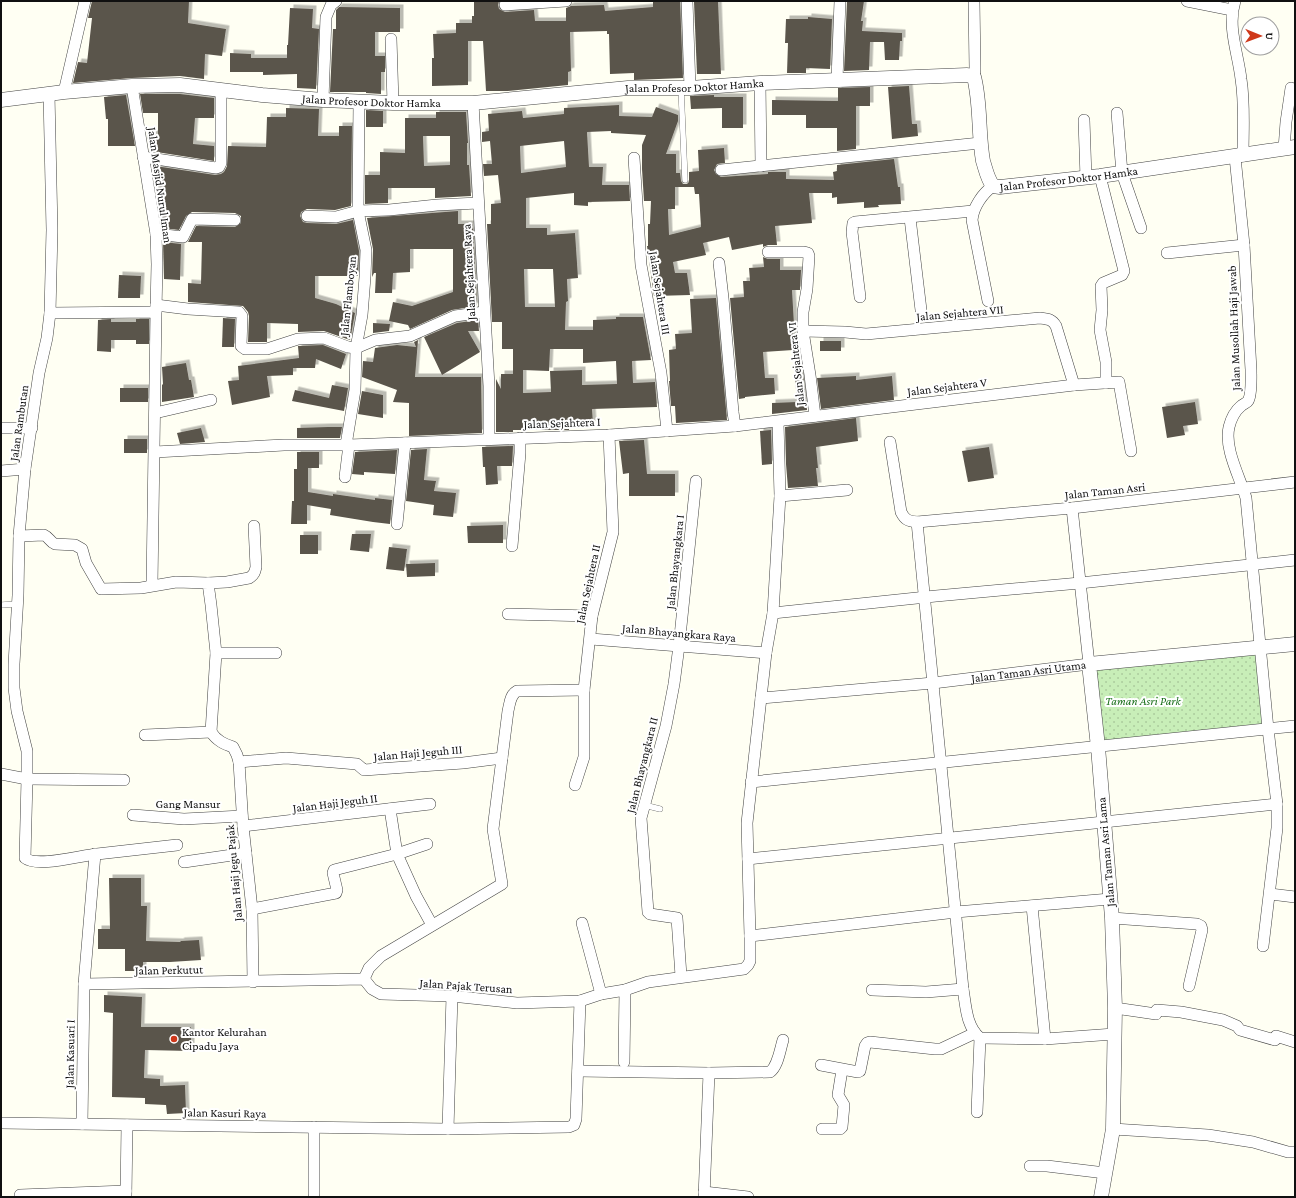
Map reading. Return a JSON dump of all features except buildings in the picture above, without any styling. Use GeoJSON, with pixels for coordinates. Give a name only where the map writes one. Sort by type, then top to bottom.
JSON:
{"type":"FeatureCollection","features":[{"type":"Feature","properties":{"kind":"street"},"geometry":{"type":"LineString","coordinates":[[64,92],[85,1]]}},
{"type":"Feature","properties":{"kind":"street"},"geometry":{"type":"LineString","coordinates":[[323,100],[326,17],[331,5],[336,1]]}},
{"type":"Feature","properties":{"kind":"street"},"geometry":{"type":"LineString","coordinates":[[505,5],[566,1]]}},
{"type":"Feature","properties":{"kind":"street"},"geometry":{"type":"LineString","coordinates":[[686,88],[687,1]]}},
{"type":"Feature","properties":{"kind":"street"},"geometry":{"type":"LineString","coordinates":[[837,80],[840,1]]}},
{"type":"Feature","properties":{"kind":"street"},"geometry":{"type":"LineString","coordinates":[[974,1],[974,77]]}},
{"type":"Feature","properties":{"kind":"street"},"geometry":{"type":"LineString","coordinates":[[1187,1],[1234,6]]}},
{"type":"Feature","properties":{"kind":"street","name":"Jalan Musollah Haji Jawab"},"geometry":{"type":"LineString","coordinates":[[1234,6],[1232,25],[1242,86],[1239,156],[1251,391],[1249,400],[1236,410],[1232,417],[1228,439],[1234,465],[1246,498],[1268,729],[1277,804],[1277,828],[1263,946]]}},
{"type":"Feature","properties":{"kind":"street"},"geometry":{"type":"LineString","coordinates":[[391,39],[393,103]]}},
{"type":"Feature","properties":{"kind":"street","name":"Jalan Profesor Doktor Hamka"},"geometry":{"type":"LineString","coordinates":[[1,100],[64,92],[132,86],[180,85],[323,100],[393,103],[473,103],[628,88],[686,88],[760,83],[967,75],[974,77],[980,143],[987,177],[993,186],[1000,187],[1093,177],[1292,150]]}},
{"type":"Feature","properties":{"kind":"street"},"geometry":{"type":"LineString","coordinates":[[760,83],[761,166]]}},
{"type":"Feature","properties":{"kind":"street","name":"Jalan Masjid Nurul Iman"},"geometry":{"type":"LineString","coordinates":[[132,86],[156,234],[157,264],[152,585]]}},
{"type":"Feature","properties":{"kind":"street"},"geometry":{"type":"LineString","coordinates":[[1291,88],[1286,122],[1292,150]]}},
{"type":"Feature","properties":{"kind":"street"},"geometry":{"type":"LineString","coordinates":[[143,157],[216,168],[218,167],[221,163],[221,90]]}},
{"type":"Feature","properties":{"kind":"street","name":"Jalan Rambutan"},"geometry":{"type":"LineString","coordinates":[[49,94],[52,230],[50,313],[47,338],[39,373],[25,469],[19,536],[14,688],[16,711],[27,751],[25,858],[27,860],[36,861],[65,860],[95,854]]}},
{"type":"Feature","properties":{"kind":"street","name":"Jalan Flamboyan"},"geometry":{"type":"LineString","coordinates":[[345,478],[355,390],[356,348],[362,315],[366,250],[358,211],[359,102]]}},
{"type":"Feature","properties":{"kind":"street","name":"Jalan Sejahtera Raya"},"geometry":{"type":"LineString","coordinates":[[473,103],[489,386],[489,439]]}},
{"type":"Feature","properties":{"kind":"street"},"geometry":{"type":"LineString","coordinates":[[1117,113],[1122,173],[1141,228]]}},
{"type":"Feature","properties":{"kind":"street"},"geometry":{"type":"LineString","coordinates":[[1084,120],[1093,177],[1124,271],[1122,275],[1102,283],[1101,286],[1102,310],[1100,332],[1106,362],[1106,383]]}},
{"type":"Feature","properties":{"kind":"street"},"geometry":{"type":"LineString","coordinates":[[721,170],[980,143]]}},
{"type":"Feature","properties":{"kind":"street","name":"Jalan Sejahtera III"},"geometry":{"type":"LineString","coordinates":[[634,158],[641,265],[661,373],[667,431]]}},
{"type":"Feature","properties":{"kind":"street"},"geometry":{"type":"LineString","coordinates":[[988,301],[972,220],[973,211],[986,191],[993,186]]}},
{"type":"Feature","properties":{"kind":"street"},"geometry":{"type":"LineString","coordinates":[[307,216],[336,217],[358,211],[478,203]]}},
{"type":"Feature","properties":{"kind":"street"},"geometry":{"type":"LineString","coordinates":[[860,297],[852,232],[853,223],[973,211]]}},
{"type":"Feature","properties":{"kind":"street"},"geometry":{"type":"LineString","coordinates":[[910,218],[921,310]]}},
{"type":"Feature","properties":{"kind":"street"},"geometry":{"type":"LineString","coordinates":[[156,234],[183,237],[192,219],[235,220]]}},
{"type":"Feature","properties":{"kind":"street"},"geometry":{"type":"LineString","coordinates":[[1167,253],[1244,245]]}},
{"type":"Feature","properties":{"kind":"street","name":"Jalan Sejahtera VI"},"geometry":{"type":"LineString","coordinates":[[768,252],[808,253],[809,256],[803,331],[815,416]]}},
{"type":"Feature","properties":{"kind":"street"},"geometry":{"type":"LineString","coordinates":[[719,263],[735,426]]}},
{"type":"Feature","properties":{"kind":"street"},"geometry":{"type":"LineString","coordinates":[[50,313],[156,309],[239,312],[242,316],[241,346],[245,349],[267,349],[298,339],[324,338],[348,348],[356,348],[375,340],[410,336],[455,316],[484,312]]}},
{"type":"Feature","properties":{"kind":"street","name":"Jalan Sejahtera VII"},"geometry":{"type":"LineString","coordinates":[[803,331],[866,334],[1040,318],[1048,319],[1056,326],[1074,385]]}},
{"type":"Feature","properties":{"kind":"street","name":"Jalan Sejahtera V"},"geometry":{"type":"LineString","coordinates":[[778,422],[815,416],[1074,385],[1119,382],[1131,451]]}},
{"type":"Feature","properties":{"kind":"street"},"geometry":{"type":"LineString","coordinates":[[155,413],[211,400]]}},
{"type":"Feature","properties":{"kind":"street","name":"Jalan Sejahtera I"},"geometry":{"type":"LineString","coordinates":[[154,452],[284,445],[348,445],[609,435],[778,422]]}},
{"type":"Feature","properties":{"kind":"street","name":"Jalan Pajak Terusan"},"geometry":{"type":"LineString","coordinates":[[364,979],[372,989],[381,994],[452,996],[517,1003],[580,1001],[601,994],[625,990],[648,982],[681,976],[744,969],[748,965],[750,960],[750,936],[747,823],[766,653],[773,613],[780,496],[778,422]]}},
{"type":"Feature","properties":{"kind":"street"},"geometry":{"type":"LineString","coordinates":[[1,428],[32,428]]}},
{"type":"Feature","properties":{"kind":"street","name":"Jalan Sejahtera II"},"geometry":{"type":"LineString","coordinates":[[575,785],[584,757],[584,690],[592,616],[613,532],[609,435]]}},
{"type":"Feature","properties":{"kind":"street"},"geometry":{"type":"LineString","coordinates":[[512,546],[519,468],[520,438]]}},
{"type":"Feature","properties":{"kind":"street"},"geometry":{"type":"LineString","coordinates":[[890,442],[901,512],[904,518],[908,521],[917,522],[963,989],[970,1026],[978,1036],[977,1112]]}},
{"type":"Feature","properties":{"kind":"street"},"geometry":{"type":"LineString","coordinates":[[397,524],[405,443]]}},
{"type":"Feature","properties":{"kind":"street"},"geometry":{"type":"LineString","coordinates":[[1,471],[25,469]]}},
{"type":"Feature","properties":{"kind":"street","name":"Jalan Bhayangkara I"},"geometry":{"type":"LineString","coordinates":[[679,646],[696,481]]}},
{"type":"Feature","properties":{"kind":"street","name":"Jalan Taman Asri"},"geometry":{"type":"LineString","coordinates":[[917,522],[1072,508],[1295,482]]}},
{"type":"Feature","properties":{"kind":"street"},"geometry":{"type":"LineString","coordinates":[[780,496],[847,490]]}},
{"type":"Feature","properties":{"kind":"street","name":"Jalan Taman Asri Lama"},"geometry":{"type":"LineString","coordinates":[[1072,508],[1090,664],[1112,918],[1115,1008],[1112,1129],[1101,1197]]}},
{"type":"Feature","properties":{"kind":"street"},"geometry":{"type":"LineString","coordinates":[[19,536],[44,535],[48,536],[52,543],[55,544],[79,546],[82,549],[86,563],[101,589],[140,588],[176,582],[227,582],[249,578],[255,572],[256,567],[254,526]]}},
{"type":"Feature","properties":{"kind":"street"},"geometry":{"type":"LineString","coordinates":[[773,613],[1295,560]]}},
{"type":"Feature","properties":{"kind":"street"},"geometry":{"type":"LineString","coordinates":[[208,583],[216,653],[211,732],[221,743],[233,747],[239,762]]}},
{"type":"Feature","properties":{"kind":"street"},"geometry":{"type":"LineString","coordinates":[[508,614],[592,616]]}},
{"type":"Feature","properties":{"kind":"street","name":"Jalan Bhayangkara Raya"},"geometry":{"type":"LineString","coordinates":[[590,639],[766,653]]}},
{"type":"Feature","properties":{"kind":"street","name":"Jalan Taman Asri Utama"},"geometry":{"type":"LineString","coordinates":[[761,698],[933,683],[1090,664],[1295,644]]}},
{"type":"Feature","properties":{"kind":"street","name":"Jalan Bhayangkara II"},"geometry":{"type":"LineString","coordinates":[[679,646],[666,726],[641,818],[648,912],[650,914],[677,918],[681,976]]}},
{"type":"Feature","properties":{"kind":"street"},"geometry":{"type":"LineString","coordinates":[[216,653],[276,653]]}},
{"type":"Feature","properties":{"kind":"street"},"geometry":{"type":"LineString","coordinates":[[253,982],[364,979],[369,968],[381,956],[502,884],[493,829],[511,696],[517,691],[584,690]]}},
{"type":"Feature","properties":{"kind":"street"},"geometry":{"type":"LineString","coordinates":[[751,782],[941,764],[1295,726]]}},
{"type":"Feature","properties":{"kind":"street"},"geometry":{"type":"LineString","coordinates":[[145,735],[211,732]]}},
{"type":"Feature","properties":{"kind":"street","name":"Jalan Haji Jeguh III"},"geometry":{"type":"LineString","coordinates":[[239,762],[286,758],[357,764],[364,770],[463,763],[502,758]]}},
{"type":"Feature","properties":{"kind":"street","name":"Jalan Haji Jegu Pajak"},"geometry":{"type":"LineString","coordinates":[[239,762],[243,821],[252,909],[253,982]]}},
{"type":"Feature","properties":{"kind":"street"},"geometry":{"type":"LineString","coordinates":[[1,774],[27,779],[124,780]]}},
{"type":"Feature","properties":{"kind":"street","name":"Jalan Haji Jeguh II"},"geometry":{"type":"LineString","coordinates":[[243,821],[390,809],[430,804]]}},
{"type":"Feature","properties":{"kind":"street"},"geometry":{"type":"LineString","coordinates":[[748,859],[1277,804]]}},
{"type":"Feature","properties":{"kind":"street"},"geometry":{"type":"LineString","coordinates":[[390,809],[397,854],[416,896],[432,925]]}},
{"type":"Feature","properties":{"kind":"street","name":"Gang Mansur"},"geometry":{"type":"LineString","coordinates":[[134,815],[184,819],[243,821]]}},
{"type":"Feature","properties":{"kind":"street"},"geometry":{"type":"LineString","coordinates":[[252,909],[336,893],[337,890],[333,873],[334,870],[397,854],[427,844]]}},
{"type":"Feature","properties":{"kind":"street"},"geometry":{"type":"LineString","coordinates":[[95,854],[177,845]]}},
{"type":"Feature","properties":{"kind":"street"},"geometry":{"type":"LineString","coordinates":[[184,862],[246,853]]}},
{"type":"Feature","properties":{"kind":"street","name":"Jalan Kasuari I"},"geometry":{"type":"LineString","coordinates":[[82,1124],[84,984],[95,854]]}},
{"type":"Feature","properties":{"kind":"street"},"geometry":{"type":"LineString","coordinates":[[1270,894],[1295,897]]}},
{"type":"Feature","properties":{"kind":"street"},"geometry":{"type":"LineString","coordinates":[[750,936],[956,912],[1110,899]]}},
{"type":"Feature","properties":{"kind":"street"},"geometry":{"type":"LineString","coordinates":[[1032,906],[1045,1039]]}},
{"type":"Feature","properties":{"kind":"street"},"geometry":{"type":"LineString","coordinates":[[1112,918],[1197,924],[1201,926],[1202,930],[1189,986]]}},
{"type":"Feature","properties":{"kind":"street"},"geometry":{"type":"LineString","coordinates":[[582,923],[601,994]]}},
{"type":"Feature","properties":{"kind":"street","name":"Jalan Perkutut"},"geometry":{"type":"LineString","coordinates":[[84,984],[253,982]]}},
{"type":"Feature","properties":{"kind":"street"},"geometry":{"type":"LineString","coordinates":[[872,990],[926,992],[963,989]]}},
{"type":"Feature","properties":{"kind":"street"},"geometry":{"type":"LineString","coordinates":[[624,1062],[625,990]]}},
{"type":"Feature","properties":{"kind":"street"},"geometry":{"type":"LineString","coordinates":[[448,1129],[452,996]]}},
{"type":"Feature","properties":{"kind":"street"},"geometry":{"type":"LineString","coordinates":[[580,1001],[578,1071],[709,1073],[770,1072],[775,1065],[783,1040]]}},
{"type":"Feature","properties":{"kind":"street"},"geometry":{"type":"LineString","coordinates":[[1115,1008],[1156,1014],[1156,1010],[1181,1012],[1223,1020],[1238,1026],[1240,1030],[1248,1033],[1275,1040],[1276,1036],[1295,1042]]}},
{"type":"Feature","properties":{"kind":"street"},"geometry":{"type":"LineString","coordinates":[[821,1066],[842,1070],[860,1071],[865,1046],[870,1042],[941,1049],[978,1036],[1045,1039],[1114,1034]]}},
{"type":"Feature","properties":{"kind":"street"},"geometry":{"type":"LineString","coordinates":[[822,1128],[840,1129],[842,1127],[844,1105],[838,1095],[842,1070]]}},
{"type":"Feature","properties":{"kind":"street","name":"Jalan Kasuri Raya"},"geometry":{"type":"LineString","coordinates":[[1,1123],[448,1129],[570,1127],[574,1125],[576,1119],[578,1071]]}},
{"type":"Feature","properties":{"kind":"street"},"geometry":{"type":"LineString","coordinates":[[709,1073],[704,1194],[748,1197]]}},
{"type":"Feature","properties":{"kind":"street"},"geometry":{"type":"LineString","coordinates":[[20,1195],[126,1194],[127,1124]]}},
{"type":"Feature","properties":{"kind":"street"},"geometry":{"type":"LineString","coordinates":[[314,1127],[314,1194]]}},
{"type":"Feature","properties":{"kind":"street"},"geometry":{"type":"LineString","coordinates":[[1112,1129],[1208,1135],[1254,1142],[1288,1152],[1295,1152]]}},
{"type":"Feature","properties":{"kind":"street"},"geometry":{"type":"LineString","coordinates":[[1030,1166],[1047,1166],[1105,1173]]}},
{"type":"Feature","properties":{"kind":"lane"},"geometry":{"type":"LineString","coordinates":[[686,88],[686,180]]}},
{"type":"Feature","properties":{"kind":"lane"},"geometry":{"type":"LineString","coordinates":[[1,605],[17,604]]}},
{"type":"Feature","properties":{"kind":"lane"},"geometry":{"type":"LineString","coordinates":[[644,805],[660,809]]}},
{"type":"Feature","properties":{"kind":"green space","name":"Taman Asri Park"},"geometry":{"type":"Polygon","coordinates":[[[1259,648],[1267,729],[1097,750],[1086,663],[1259,648]]]}},
{"type":"Feature","properties":{"kind":"place","name":"Kantor Kelurahan Cipadu Jaya"},"geometry":{"type":"Point","coordinates":[174,1039]}}]}
